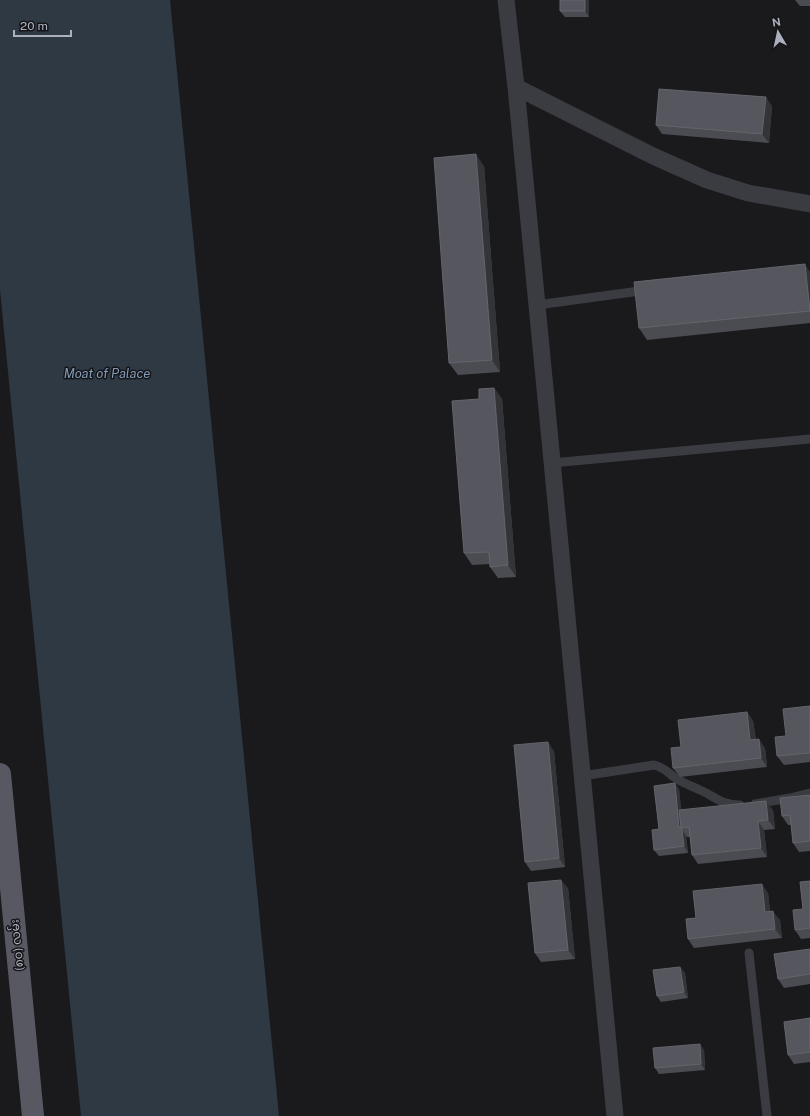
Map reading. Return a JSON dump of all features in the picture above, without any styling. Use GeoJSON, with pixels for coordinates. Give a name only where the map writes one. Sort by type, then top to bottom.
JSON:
{"type":"FeatureCollection","features":[{"type":"Feature","properties":{"kind":"main road","name":"(၈၀) လမ်း"},"geometry":{"type":"LineString","coordinates":[[1,785],[33,1116]]}},
{"type":"Feature","properties":{"kind":"street"},"geometry":{"type":"LineString","coordinates":[[506,0],[516,87],[615,1116]]}},
{"type":"Feature","properties":{"kind":"street"},"geometry":{"type":"LineString","coordinates":[[516,87],[653,156],[707,180],[748,192],[810,204]]}},
{"type":"Feature","properties":{"kind":"lane"},"geometry":{"type":"LineString","coordinates":[[537,305],[659,289]]}},
{"type":"Feature","properties":{"kind":"lane"},"geometry":{"type":"LineString","coordinates":[[552,463],[810,439]]}},
{"type":"Feature","properties":{"kind":"lane"},"geometry":{"type":"LineString","coordinates":[[582,776],[654,765],[665,768],[675,778],[728,805],[752,804],[790,798],[810,792]]}},
{"type":"Feature","properties":{"kind":"lane"},"geometry":{"type":"LineString","coordinates":[[749,953],[767,1116]]}},
{"type":"Feature","properties":{"kind":"water","name":"Moat of Palace"},"geometry":{"type":"Polygon","coordinates":[[[0,0],[170,0],[279,1116],[81,1116],[0,290],[0,0]]]}},
{"type":"Feature","properties":{"kind":"building"},"geometry":{"type":"Polygon","coordinates":[[[560,0],[585,0],[585,11],[560,11],[560,0]]]}},
{"type":"Feature","properties":{"kind":"building"},"geometry":{"type":"Polygon","coordinates":[[[659,89],[766,97],[762,134],[656,125],[659,89]]]}},
{"type":"Feature","properties":{"kind":"building"},"geometry":{"type":"Polygon","coordinates":[[[476,154],[492,360],[449,363],[434,158],[476,154]]]}},
{"type":"Feature","properties":{"kind":"building"},"geometry":{"type":"Polygon","coordinates":[[[805,264],[810,311],[639,328],[634,282],[805,264]]]}},
{"type":"Feature","properties":{"kind":"building"},"geometry":{"type":"Polygon","coordinates":[[[494,388],[508,565],[490,567],[489,552],[464,553],[452,401],[479,399],[479,389],[494,388]]]}},
{"type":"Feature","properties":{"kind":"building"},"geometry":{"type":"Polygon","coordinates":[[[810,706],[810,753],[777,756],[775,737],[786,736],[783,709],[810,706]]]}},
{"type":"Feature","properties":{"kind":"building"},"geometry":{"type":"Polygon","coordinates":[[[747,712],[750,740],[759,739],[761,758],[673,768],[671,748],[681,747],[678,720],[747,712]]]}},
{"type":"Feature","properties":{"kind":"building"},"geometry":{"type":"Polygon","coordinates":[[[548,742],[559,858],[525,862],[514,745],[548,742]]]}},
{"type":"Feature","properties":{"kind":"building"},"geometry":{"type":"Polygon","coordinates":[[[675,783],[679,827],[681,827],[682,830],[684,846],[654,850],[652,830],[659,829],[654,786],[675,783]]]}},
{"type":"Feature","properties":{"kind":"building"},"geometry":{"type":"Polygon","coordinates":[[[810,795],[810,841],[793,843],[790,815],[782,816],[780,798],[810,795]]]}},
{"type":"Feature","properties":{"kind":"building"},"geometry":{"type":"Polygon","coordinates":[[[766,801],[768,820],[758,821],[761,848],[692,855],[689,827],[681,828],[679,810],[766,801]]]}},
{"type":"Feature","properties":{"kind":"building"},"geometry":{"type":"Polygon","coordinates":[[[561,880],[568,950],[535,953],[528,883],[561,880]]]}},
{"type":"Feature","properties":{"kind":"building"},"geometry":{"type":"Polygon","coordinates":[[[810,881],[810,928],[795,930],[793,910],[803,909],[800,882],[810,881]]]}},
{"type":"Feature","properties":{"kind":"building"},"geometry":{"type":"Polygon","coordinates":[[[762,884],[765,912],[773,911],[775,929],[688,939],[686,919],[696,918],[693,891],[762,884]]]}},
{"type":"Feature","properties":{"kind":"building"},"geometry":{"type":"Polygon","coordinates":[[[810,949],[810,974],[778,979],[774,954],[810,949]]]}},
{"type":"Feature","properties":{"kind":"building"},"geometry":{"type":"Polygon","coordinates":[[[680,967],[684,992],[657,996],[653,970],[680,967]]]}},
{"type":"Feature","properties":{"kind":"building"},"geometry":{"type":"Polygon","coordinates":[[[810,1018],[810,1052],[788,1055],[784,1022],[810,1018]]]}},
{"type":"Feature","properties":{"kind":"building"},"geometry":{"type":"Polygon","coordinates":[[[700,1044],[701,1064],[655,1068],[653,1048],[700,1044]]]}}]}
